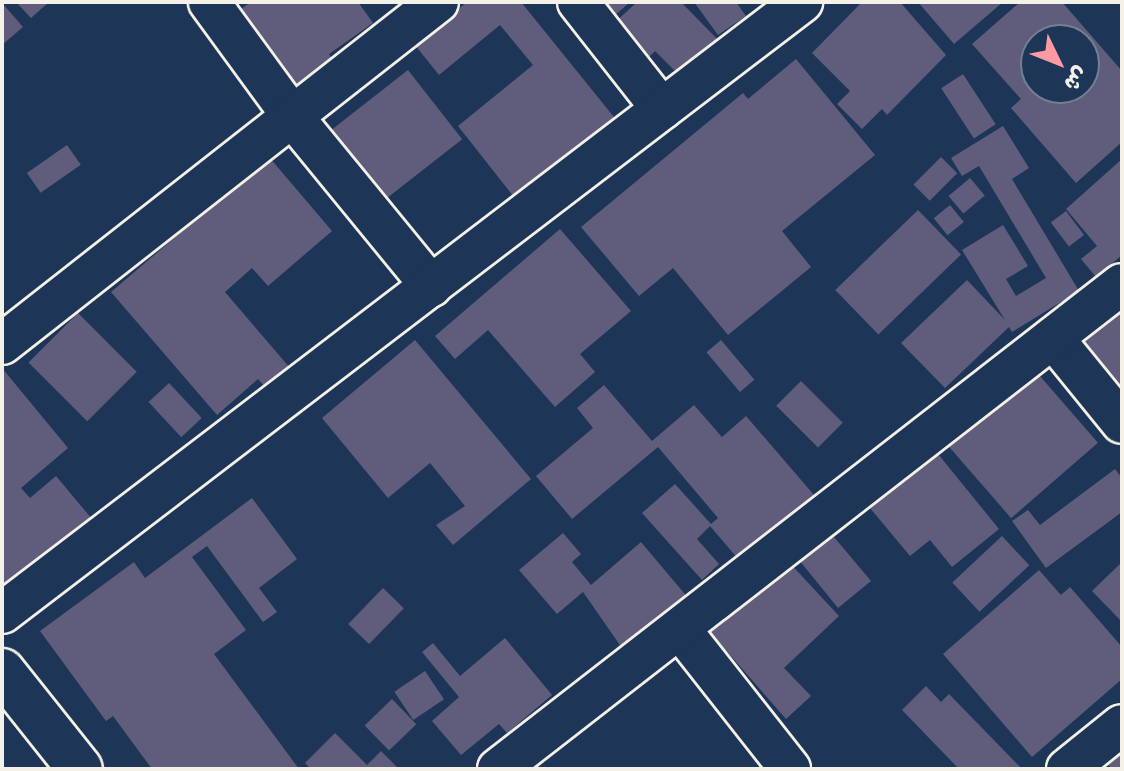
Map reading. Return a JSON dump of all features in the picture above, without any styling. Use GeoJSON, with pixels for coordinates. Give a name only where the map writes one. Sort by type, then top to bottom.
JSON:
{"type":"FeatureCollection","features":[{"type":"Feature","properties":{"kind":"main road"},"geometry":{"type":"LineString","coordinates":[[2,671],[80,769]]}},
{"type":"Feature","properties":{"kind":"street"},"geometry":{"type":"LineString","coordinates":[[209,2],[292,116],[431,286]]}},
{"type":"Feature","properties":{"kind":"street"},"geometry":{"type":"LineString","coordinates":[[2,344],[438,2]]}},
{"type":"Feature","properties":{"kind":"street"},"geometry":{"type":"LineString","coordinates":[[578,2],[662,109]]}},
{"type":"Feature","properties":{"kind":"street"},"geometry":{"type":"LineString","coordinates":[[2,613],[802,2]]}},
{"type":"Feature","properties":{"kind":"street"},"geometry":{"type":"LineString","coordinates":[[498,769],[1122,284]]}},
{"type":"Feature","properties":{"kind":"street"},"geometry":{"type":"LineString","coordinates":[[1053,338],[1122,423]]}},
{"type":"Feature","properties":{"kind":"street"},"geometry":{"type":"LineString","coordinates":[[680,629],[790,769]]}},
{"type":"Feature","properties":{"kind":"street"},"geometry":{"type":"LineString","coordinates":[[1081,765],[1122,725]]}},
{"type":"Feature","properties":{"kind":"building"},"geometry":{"type":"Polygon","coordinates":[[[16,2],[49,2],[31,18],[16,2]]]}},
{"type":"Feature","properties":{"kind":"building"},"geometry":{"type":"Polygon","coordinates":[[[251,2],[358,2],[373,23],[329,54],[337,66],[279,107],[221,23],[251,2]]]}},
{"type":"Feature","properties":{"kind":"building"},"geometry":{"type":"Polygon","coordinates":[[[467,2],[521,2],[618,122],[514,197],[458,126],[533,65],[500,25],[439,75],[415,45],[467,2]]]}},
{"type":"Feature","properties":{"kind":"building"},"geometry":{"type":"Polygon","coordinates":[[[599,2],[630,2],[613,17],[599,2]]]}},
{"type":"Feature","properties":{"kind":"building"},"geometry":{"type":"Polygon","coordinates":[[[637,2],[681,2],[719,41],[681,77],[655,51],[644,62],[610,27],[637,2]]]}},
{"type":"Feature","properties":{"kind":"building"},"geometry":{"type":"Polygon","coordinates":[[[694,2],[736,2],[746,16],[718,35],[694,2]]]}},
{"type":"Feature","properties":{"kind":"building"},"geometry":{"type":"Polygon","coordinates":[[[862,2],[900,2],[946,55],[887,115],[882,109],[862,129],[837,104],[850,91],[812,53],[862,2]]]}},
{"type":"Feature","properties":{"kind":"building"},"geometry":{"type":"Polygon","coordinates":[[[918,2],[1003,2],[954,44],[918,2]]]}},
{"type":"Feature","properties":{"kind":"building"},"geometry":{"type":"Polygon","coordinates":[[[1020,2],[1062,2],[1081,24],[1020,24],[1020,98],[972,44],[1020,2]]]}},
{"type":"Feature","properties":{"kind":"building"},"geometry":{"type":"Polygon","coordinates":[[[2,3],[23,27],[2,45],[2,3]]]}},
{"type":"Feature","properties":{"kind":"building"},"geometry":{"type":"Polygon","coordinates":[[[1100,46],[1122,71],[1122,142],[1076,183],[1011,108],[1020,100],[1020,104],[1100,104],[1100,46]]]}},
{"type":"Feature","properties":{"kind":"building"},"geometry":{"type":"Polygon","coordinates":[[[796,59],[875,155],[782,231],[811,267],[728,335],[673,268],[639,296],[581,227],[743,93],[748,99],[796,59]]]}},
{"type":"Feature","properties":{"kind":"building"},"geometry":{"type":"Polygon","coordinates":[[[408,70],[462,139],[369,212],[315,143],[408,70]]]}},
{"type":"Feature","properties":{"kind":"building"},"geometry":{"type":"Polygon","coordinates":[[[963,74],[996,124],[974,138],[941,88],[963,74]]]}},
{"type":"Feature","properties":{"kind":"building"},"geometry":{"type":"Polygon","coordinates":[[[1003,126],[1029,168],[1012,179],[1079,291],[1012,332],[1009,327],[945,388],[901,343],[967,280],[1005,320],[962,250],[1003,225],[1028,266],[1006,279],[1016,296],[1046,278],[979,166],[962,176],[951,158],[1003,126]]]}},
{"type":"Feature","properties":{"kind":"building"},"geometry":{"type":"Polygon","coordinates":[[[67,145],[81,165],[41,193],[27,173],[67,145]]]}},
{"type":"Feature","properties":{"kind":"building"},"geometry":{"type":"Polygon","coordinates":[[[269,157],[332,231],[268,286],[252,268],[225,292],[296,375],[272,395],[258,379],[217,415],[111,292],[269,157]]]}},
{"type":"Feature","properties":{"kind":"building"},"geometry":{"type":"Polygon","coordinates":[[[941,157],[957,173],[930,201],[913,185],[941,157]]]}},
{"type":"Feature","properties":{"kind":"building"},"geometry":{"type":"Polygon","coordinates":[[[1122,159],[1122,255],[1096,277],[1081,259],[1097,246],[1066,209],[1122,159]]]}},
{"type":"Feature","properties":{"kind":"building"},"geometry":{"type":"Polygon","coordinates":[[[970,178],[985,196],[963,214],[949,196],[970,178]]]}},
{"type":"Feature","properties":{"kind":"building"},"geometry":{"type":"Polygon","coordinates":[[[950,205],[964,222],[948,235],[934,218],[950,205]]]}},
{"type":"Feature","properties":{"kind":"building"},"geometry":{"type":"Polygon","coordinates":[[[918,210],[961,255],[878,334],[835,290],[918,210]]]}},
{"type":"Feature","properties":{"kind":"building"},"geometry":{"type":"Polygon","coordinates":[[[1066,211],[1084,235],[1069,246],[1051,222],[1066,211]]]}},
{"type":"Feature","properties":{"kind":"building"},"geometry":{"type":"Polygon","coordinates":[[[560,229],[631,311],[580,354],[595,372],[555,407],[488,330],[455,359],[435,336],[560,229]]]}},
{"type":"Feature","properties":{"kind":"building"},"geometry":{"type":"Polygon","coordinates":[[[1122,310],[1122,392],[1082,343],[1122,310]]]}},
{"type":"Feature","properties":{"kind":"building"},"geometry":{"type":"Polygon","coordinates":[[[78,313],[137,372],[87,421],[29,362],[78,313]]]}},
{"type":"Feature","properties":{"kind":"building"},"geometry":{"type":"Polygon","coordinates":[[[415,340],[531,479],[453,545],[436,525],[465,506],[430,463],[388,498],[322,418],[415,340]]]}},
{"type":"Feature","properties":{"kind":"building"},"geometry":{"type":"Polygon","coordinates":[[[721,340],[754,380],[740,392],[706,352],[721,340]]]}},
{"type":"Feature","properties":{"kind":"building"},"geometry":{"type":"Polygon","coordinates":[[[2,368],[68,448],[21,488],[30,498],[56,476],[92,519],[13,595],[2,581],[2,368]]]}},
{"type":"Feature","properties":{"kind":"building"},"geometry":{"type":"Polygon","coordinates":[[[1033,368],[1098,443],[1011,518],[946,443],[1033,368]]]}},
{"type":"Feature","properties":{"kind":"building"},"geometry":{"type":"Polygon","coordinates":[[[801,381],[843,423],[818,447],[776,406],[801,381]]]}},
{"type":"Feature","properties":{"kind":"building"},"geometry":{"type":"Polygon","coordinates":[[[169,383],[202,418],[181,437],[149,402],[169,383]]]}},
{"type":"Feature","properties":{"kind":"building"},"geometry":{"type":"Polygon","coordinates":[[[604,385],[652,441],[694,405],[722,437],[746,416],[814,495],[739,560],[710,526],[697,539],[719,564],[702,580],[642,513],[675,484],[711,524],[718,518],[658,447],[572,519],[536,476],[593,428],[577,408],[604,385]]]}},
{"type":"Feature","properties":{"kind":"building"},"geometry":{"type":"Polygon","coordinates":[[[934,449],[999,529],[952,567],[930,540],[910,556],[870,508],[834,537],[871,581],[838,608],[799,560],[934,449]]]}},
{"type":"Feature","properties":{"kind":"building"},"geometry":{"type":"Polygon","coordinates":[[[1115,469],[1122,478],[1122,512],[1046,568],[1012,521],[1028,510],[1040,525],[1115,469]]]}},
{"type":"Feature","properties":{"kind":"building"},"geometry":{"type":"Polygon","coordinates":[[[252,498],[297,559],[259,588],[277,612],[263,622],[207,546],[192,557],[246,630],[214,654],[299,769],[152,769],[113,716],[106,721],[40,631],[134,562],[145,578],[252,498]]]}},
{"type":"Feature","properties":{"kind":"building"},"geometry":{"type":"Polygon","coordinates":[[[563,533],[581,554],[572,562],[591,585],[641,542],[689,599],[622,648],[583,592],[557,614],[519,570],[563,533]]]}},
{"type":"Feature","properties":{"kind":"building"},"geometry":{"type":"Polygon","coordinates":[[[1002,536],[1029,565],[980,612],[952,582],[1002,536]]]}},
{"type":"Feature","properties":{"kind":"building"},"geometry":{"type":"Polygon","coordinates":[[[786,559],[839,616],[784,668],[811,696],[786,719],[709,631],[786,559]]]}},
{"type":"Feature","properties":{"kind":"building"},"geometry":{"type":"Polygon","coordinates":[[[1122,562],[1122,622],[1092,591],[1122,562]]]}},
{"type":"Feature","properties":{"kind":"building"},"geometry":{"type":"Polygon","coordinates":[[[1039,570],[1061,595],[1070,587],[1122,647],[1122,679],[1032,757],[943,654],[1039,570]]]}},
{"type":"Feature","properties":{"kind":"building"},"geometry":{"type":"Polygon","coordinates":[[[383,588],[404,608],[369,644],[348,624],[383,588]]]}},
{"type":"Feature","properties":{"kind":"building"},"geometry":{"type":"Polygon","coordinates":[[[505,638],[552,695],[507,733],[499,724],[461,755],[432,721],[459,697],[422,652],[433,643],[460,676],[505,638]]]}},
{"type":"Feature","properties":{"kind":"building"},"geometry":{"type":"Polygon","coordinates":[[[425,671],[444,699],[413,720],[394,692],[425,671]]]}},
{"type":"Feature","properties":{"kind":"building"},"geometry":{"type":"Polygon","coordinates":[[[926,686],[941,702],[949,694],[1022,769],[959,769],[902,710],[926,686]]]}},
{"type":"Feature","properties":{"kind":"building"},"geometry":{"type":"Polygon","coordinates":[[[392,699],[416,724],[389,751],[365,725],[392,699]]]}},
{"type":"Feature","properties":{"kind":"building"},"geometry":{"type":"Polygon","coordinates":[[[335,733],[367,765],[381,751],[399,769],[311,769],[305,763],[335,733]]]}},
{"type":"Feature","properties":{"kind":"building"},"geometry":{"type":"Polygon","coordinates":[[[1122,745],[1122,769],[1112,769],[1104,760],[1122,745]]]}}]}
